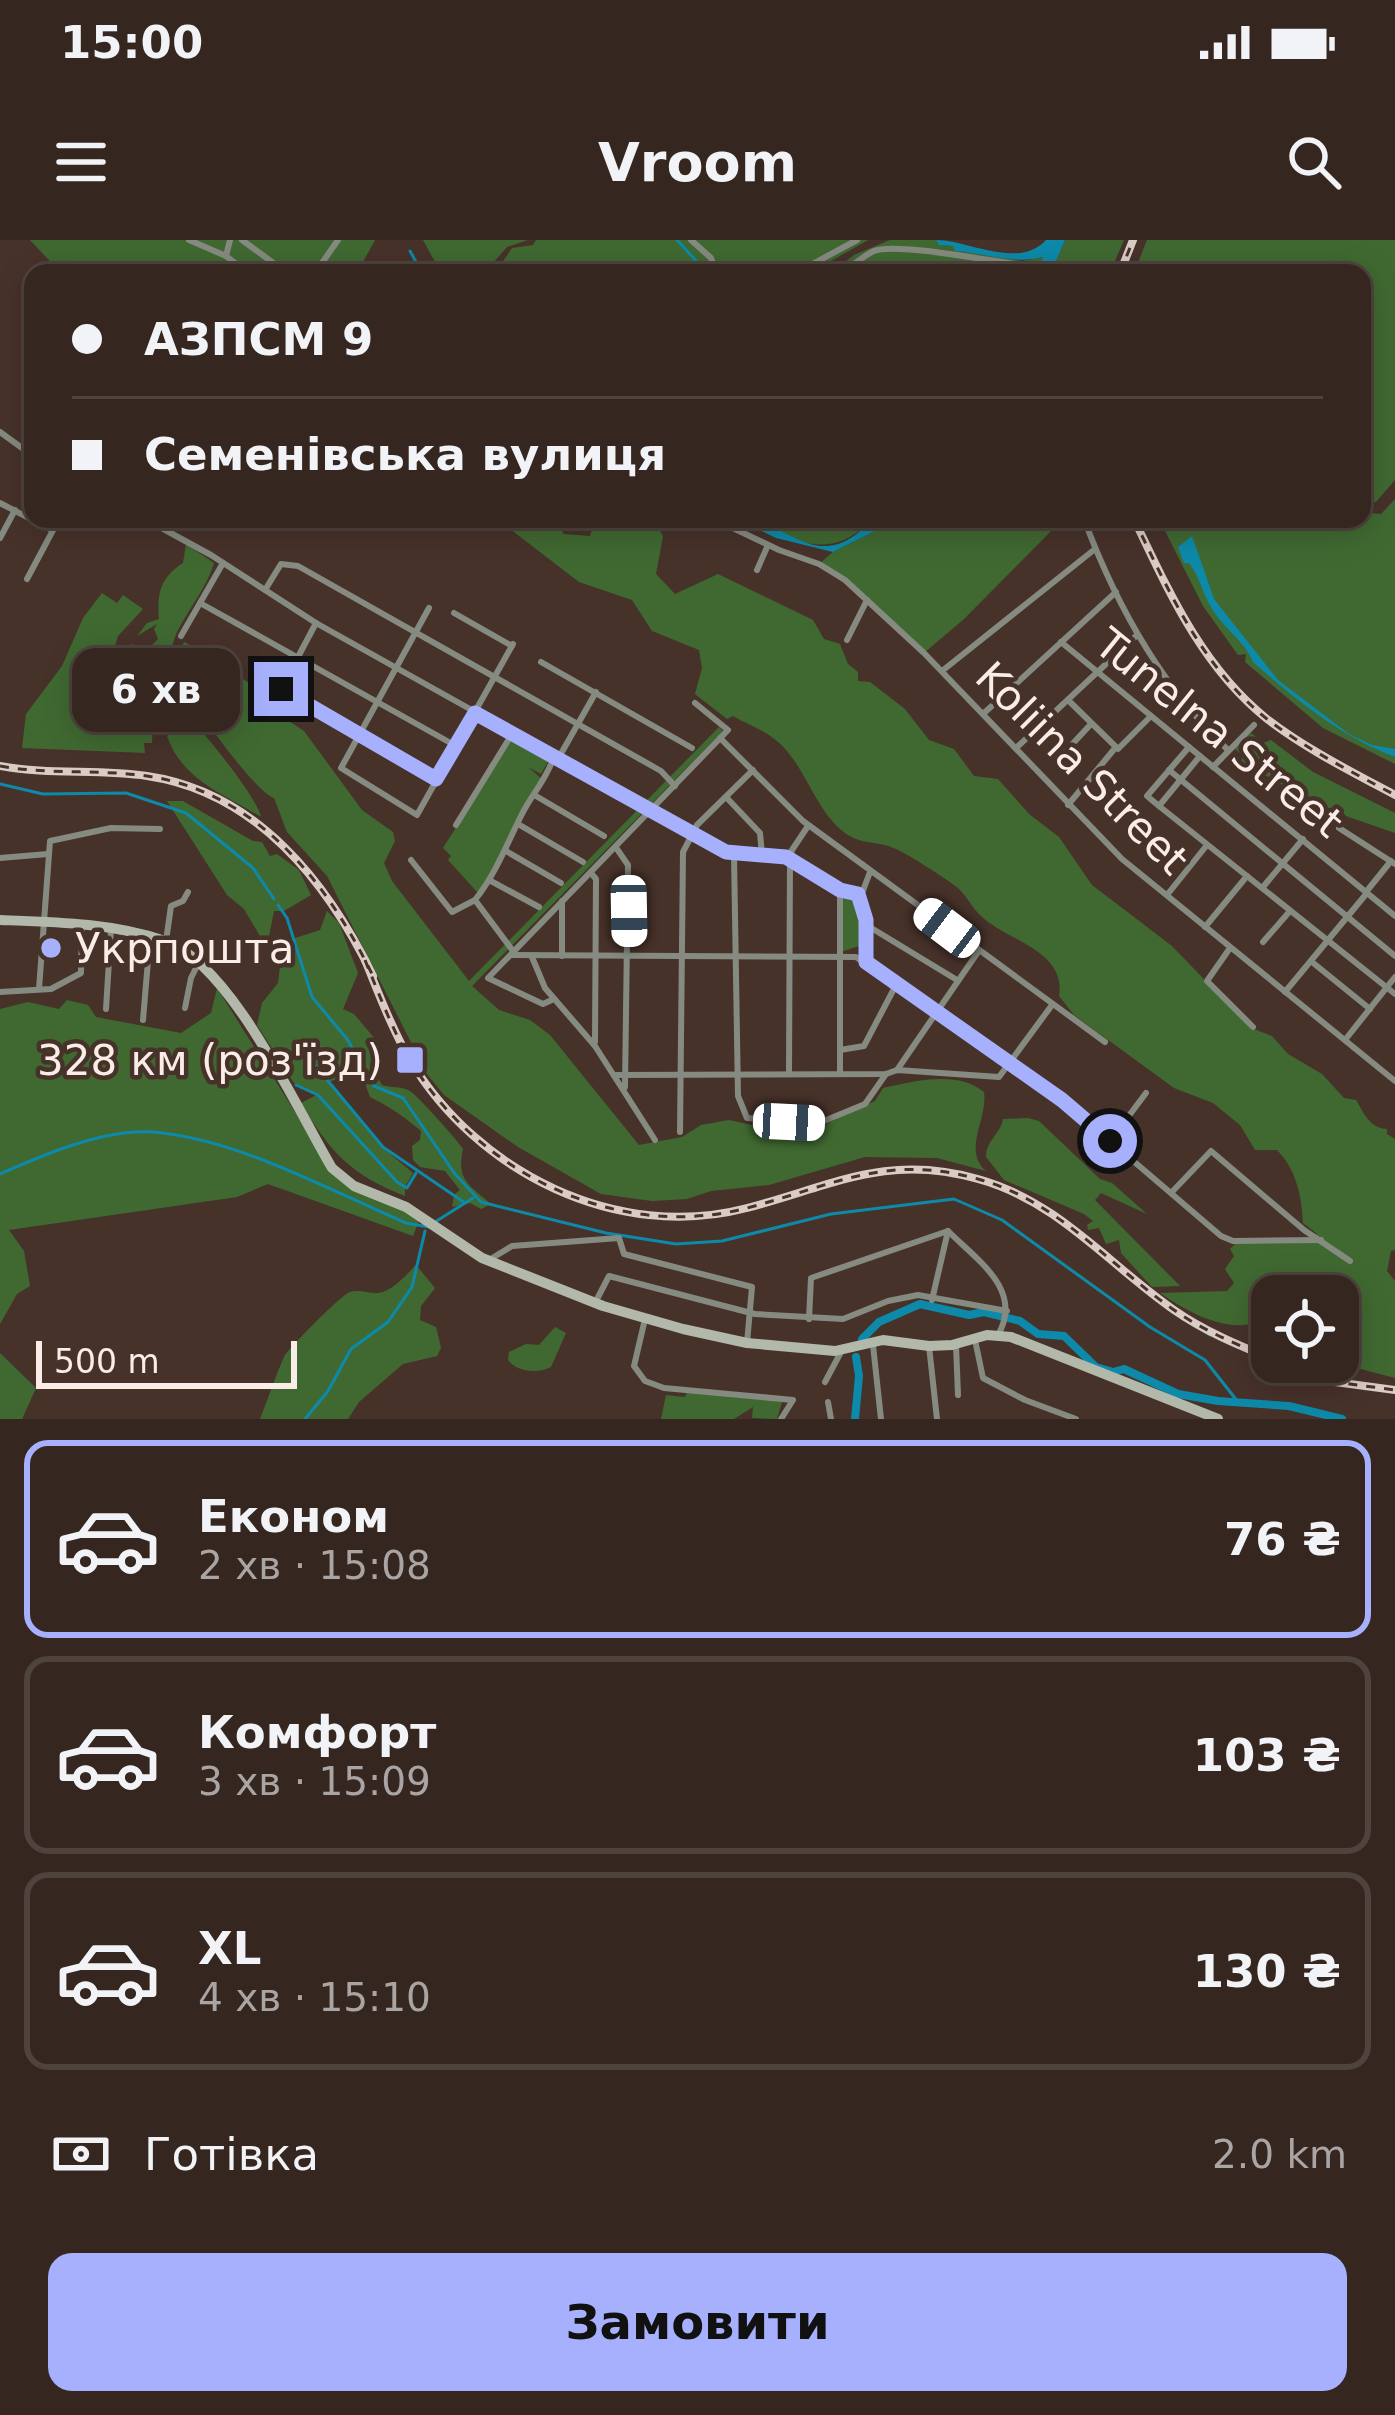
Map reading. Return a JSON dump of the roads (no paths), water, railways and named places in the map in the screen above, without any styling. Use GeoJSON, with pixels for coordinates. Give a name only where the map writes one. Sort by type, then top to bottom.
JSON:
{"type":"FeatureCollection","features":[{"type":"Feature","properties":{"kind":"street"},"geometry":{"type":"LineString","coordinates":[[188,240],[236,264]]}},
{"type":"Feature","properties":{"kind":"street"},"geometry":{"type":"LineString","coordinates":[[226,256],[230,240]]}},
{"type":"Feature","properties":{"kind":"street"},"geometry":{"type":"LineString","coordinates":[[242,240],[275,264]]}},
{"type":"Feature","properties":{"kind":"street"},"geometry":{"type":"LineString","coordinates":[[691,240],[713,264]]}},
{"type":"Feature","properties":{"kind":"street"},"geometry":{"type":"LineString","coordinates":[[700,249],[706,240]]}},
{"type":"Feature","properties":{"kind":"street"},"geometry":{"type":"LineString","coordinates":[[813,264],[857,240]]}},
{"type":"Feature","properties":{"kind":"street"},"geometry":{"type":"LineString","coordinates":[[855,264],[877,249],[962,254],[1012,264]]}},
{"type":"Feature","properties":{"kind":"street"},"geometry":{"type":"LineString","coordinates":[[0,502],[24,515]]}},
{"type":"Feature","properties":{"kind":"street"},"geometry":{"type":"LineString","coordinates":[[0,538],[15,510]]}},
{"type":"Feature","properties":{"kind":"street"},"geometry":{"type":"LineString","coordinates":[[27,579],[52,530],[48,528]]}},
{"type":"Feature","properties":{"kind":"street"},"geometry":{"type":"LineString","coordinates":[[162,528],[396,668],[692,833],[734,855],[790,859],[840,890],[861,896]]}},
{"type":"Feature","properties":{"kind":"street","name":"Koliina Street"},"geometry":{"type":"LineString","coordinates":[[733,528],[819,564],[867,600],[942,671],[1122,859],[1395,1081]]}},
{"type":"Feature","properties":{"kind":"street"},"geometry":{"type":"LineString","coordinates":[[1087,528],[1136,635],[1228,750]]}},
{"type":"Feature","properties":{"kind":"street"},"geometry":{"type":"LineString","coordinates":[[757,570],[768,545]]}},
{"type":"Feature","properties":{"kind":"street"},"geometry":{"type":"LineString","coordinates":[[942,671],[1095,548]]}},
{"type":"Feature","properties":{"kind":"street"},"geometry":{"type":"LineString","coordinates":[[266,590],[278,567],[289,562],[661,771],[675,786]]}},
{"type":"Feature","properties":{"kind":"street"},"geometry":{"type":"LineString","coordinates":[[181,636],[224,563]]}},
{"type":"Feature","properties":{"kind":"street"},"geometry":{"type":"LineString","coordinates":[[983,714],[1116,592]]}},
{"type":"Feature","properties":{"kind":"street"},"geometry":{"type":"LineString","coordinates":[[847,640],[867,600]]}},
{"type":"Feature","properties":{"kind":"street"},"geometry":{"type":"LineString","coordinates":[[200,603],[456,746]]}},
{"type":"Feature","properties":{"kind":"street"},"geometry":{"type":"LineString","coordinates":[[429,608],[341,768],[417,814],[513,645],[454,614]]}},
{"type":"Feature","properties":{"kind":"street"},"geometry":{"type":"LineString","coordinates":[[316,622],[281,689],[436,779]]}},
{"type":"Feature","properties":{"kind":"street"},"geometry":{"type":"LineString","coordinates":[[1016,748],[1136,635]]}},
{"type":"Feature","properties":{"kind":"street","name":"Tunelna Street"},"geometry":{"type":"LineString","coordinates":[[1061,642],[1395,916]]}},
{"type":"Feature","properties":{"kind":"street"},"geometry":{"type":"LineString","coordinates":[[542,662],[692,748]]}},
{"type":"Feature","properties":{"kind":"street"},"geometry":{"type":"LineString","coordinates":[[411,860],[452,912],[473,900],[596,692]]}},
{"type":"Feature","properties":{"kind":"street"},"geometry":{"type":"LineString","coordinates":[[1068,700],[1116,747]]}},
{"type":"Feature","properties":{"kind":"street"},"geometry":{"type":"LineString","coordinates":[[554,999],[543,1004],[491,982],[490,973],[728,730],[695,703]]}},
{"type":"Feature","properties":{"kind":"street"},"geometry":{"type":"LineString","coordinates":[[1068,805],[1116,747],[1151,716]]}},
{"type":"Feature","properties":{"kind":"street"},"geometry":{"type":"LineString","coordinates":[[1065,752],[1092,723]]}},
{"type":"Feature","properties":{"kind":"street"},"geometry":{"type":"LineString","coordinates":[[1214,767],[1254,725]]}},
{"type":"Feature","properties":{"kind":"street"},"geometry":{"type":"LineString","coordinates":[[456,825],[512,734]]}},
{"type":"Feature","properties":{"kind":"street"},"geometry":{"type":"LineString","coordinates":[[720,738],[808,826],[1105,1042]]}},
{"type":"Feature","properties":{"kind":"street"},"geometry":{"type":"LineString","coordinates":[[1189,747],[1147,796],[1395,994]]}},
{"type":"Feature","properties":{"kind":"street"},"geometry":{"type":"LineString","coordinates":[[1159,806],[1200,756]]}},
{"type":"Feature","properties":{"kind":"street"},"geometry":{"type":"LineString","coordinates":[[680,1132],[683,852],[692,833],[753,770]]}},
{"type":"Feature","properties":{"kind":"street"},"geometry":{"type":"LineString","coordinates":[[1169,770],[1395,956]]}},
{"type":"Feature","properties":{"kind":"street"},"geometry":{"type":"LineString","coordinates":[[536,796],[604,836]]}},
{"type":"Feature","properties":{"kind":"street"},"geometry":{"type":"LineString","coordinates":[[726,797],[760,833],[762,855]]}},
{"type":"Feature","properties":{"kind":"street"},"geometry":{"type":"LineString","coordinates":[[518,824],[583,862]]}},
{"type":"Feature","properties":{"kind":"street"},"geometry":{"type":"LineString","coordinates":[[789,1072],[790,859],[808,826]]}},
{"type":"Feature","properties":{"kind":"street"},"geometry":{"type":"LineString","coordinates":[[39,988],[50,841],[112,828],[160,830]]}},
{"type":"Feature","properties":{"kind":"street"},"geometry":{"type":"LineString","coordinates":[[1285,992],[1393,862],[1339,828]]}},
{"type":"Feature","properties":{"kind":"street"},"geometry":{"type":"LineString","coordinates":[[1262,888],[1303,839]]}},
{"type":"Feature","properties":{"kind":"street"},"geometry":{"type":"LineString","coordinates":[[1167,895],[1207,845]]}},
{"type":"Feature","properties":{"kind":"street"},"geometry":{"type":"LineString","coordinates":[[616,848],[628,865],[625,1087]]}},
{"type":"Feature","properties":{"kind":"street"},"geometry":{"type":"LineString","coordinates":[[506,851],[561,883]]}},
{"type":"Feature","properties":{"kind":"street"},"geometry":{"type":"LineString","coordinates":[[0,858],[49,854]]}},
{"type":"Feature","properties":{"kind":"street"},"geometry":{"type":"LineString","coordinates":[[734,855],[738,1096],[747,1118],[819,1124],[865,1103],[886,1074]]}},
{"type":"Feature","properties":{"kind":"street"},"geometry":{"type":"LineString","coordinates":[[866,962],[867,926],[861,896],[870,871]]}},
{"type":"Feature","properties":{"kind":"street"},"geometry":{"type":"LineString","coordinates":[[591,873],[596,879],[595,1046]]}},
{"type":"Feature","properties":{"kind":"street"},"geometry":{"type":"LineString","coordinates":[[1204,927],[1247,876]]}},
{"type":"Feature","properties":{"kind":"street"},"geometry":{"type":"LineString","coordinates":[[489,880],[538,907]]}},
{"type":"Feature","properties":{"kind":"street"},"geometry":{"type":"LineString","coordinates":[[840,890],[840,1071]]}},
{"type":"Feature","properties":{"kind":"street"},"geometry":{"type":"LineString","coordinates":[[166,941],[171,906],[183,901],[188,892]]}},
{"type":"Feature","properties":{"kind":"street"},"geometry":{"type":"LineString","coordinates":[[473,900],[512,953],[532,957],[840,955],[866,962],[1012,1064],[1221,1237],[1233,1241],[1321,1240]]}},
{"type":"Feature","properties":{"kind":"street"},"geometry":{"type":"LineString","coordinates":[[562,901],[562,956]]}},
{"type":"Feature","properties":{"kind":"street"},"geometry":{"type":"LineString","coordinates":[[1263,943],[1290,911]]}},
{"type":"Feature","properties":{"kind":"street"},"geometry":{"type":"LineString","coordinates":[[0,920],[82,925],[150,937],[166,941],[199,964],[231,995],[332,1168],[344,1180],[406,1207],[488,1261],[596,1303],[747,1343],[842,1350],[873,1341],[929,1346],[998,1335],[1218,1419]]}},
{"type":"Feature","properties":{"kind":"street"},"geometry":{"type":"LineString","coordinates":[[0,992],[60,986],[82,973],[82,925]]}},
{"type":"Feature","properties":{"kind":"street"},"geometry":{"type":"LineString","coordinates":[[867,926],[957,980]]}},
{"type":"Feature","properties":{"kind":"street"},"geometry":{"type":"LineString","coordinates":[[106,1009],[111,929]]}},
{"type":"Feature","properties":{"kind":"street"},"geometry":{"type":"LineString","coordinates":[[143,1020],[150,937]]}},
{"type":"Feature","properties":{"kind":"street"},"geometry":{"type":"LineString","coordinates":[[1231,948],[1207,981],[1253,1027]]}},
{"type":"Feature","properties":{"kind":"street"},"geometry":{"type":"LineString","coordinates":[[897,1070],[978,952]]}},
{"type":"Feature","properties":{"kind":"street"},"geometry":{"type":"LineString","coordinates":[[532,957],[545,988],[625,1087],[655,1140]]}},
{"type":"Feature","properties":{"kind":"street"},"geometry":{"type":"LineString","coordinates":[[1311,961],[1370,1009]]}},
{"type":"Feature","properties":{"kind":"street"},"geometry":{"type":"LineString","coordinates":[[185,1009],[199,964]]}},
{"type":"Feature","properties":{"kind":"street"},"geometry":{"type":"LineString","coordinates":[[1345,1040],[1395,977]]}},
{"type":"Feature","properties":{"kind":"street"},"geometry":{"type":"LineString","coordinates":[[840,1050],[864,1046],[897,983]]}},
{"type":"Feature","properties":{"kind":"street"},"geometry":{"type":"LineString","coordinates":[[614,1075],[886,1074],[897,1070],[1000,1077],[1053,1004]]}},
{"type":"Feature","properties":{"kind":"street"},"geometry":{"type":"LineString","coordinates":[[1110,1141],[1146,1093]]}},
{"type":"Feature","properties":{"kind":"street"},"geometry":{"type":"LineString","coordinates":[[1171,1193],[1211,1151],[1350,1261]]}},
{"type":"Feature","properties":{"kind":"street"},"geometry":{"type":"LineString","coordinates":[[932,1300],[948,1231]]}},
{"type":"Feature","properties":{"kind":"street"},"geometry":{"type":"LineString","coordinates":[[948,1231],[996,1278],[1005,1295],[1006,1311],[998,1335]]}},
{"type":"Feature","properties":{"kind":"street"},"geometry":{"type":"LineString","coordinates":[[809,1319],[811,1278],[948,1231]]}},
{"type":"Feature","properties":{"kind":"street"},"geometry":{"type":"LineString","coordinates":[[488,1261],[512,1246],[620,1238],[624,1254],[752,1287],[747,1343]]}},
{"type":"Feature","properties":{"kind":"street"},"geometry":{"type":"LineString","coordinates":[[596,1303],[609,1276],[748,1313],[809,1319],[843,1319],[910,1296],[1006,1311]]}},
{"type":"Feature","properties":{"kind":"street"},"geometry":{"type":"LineString","coordinates":[[645,1318],[634,1366],[650,1385],[793,1400],[783,1418]]}},
{"type":"Feature","properties":{"kind":"street"},"geometry":{"type":"LineString","coordinates":[[975,1340],[983,1378],[1076,1419]]}},
{"type":"Feature","properties":{"kind":"street"},"geometry":{"type":"LineString","coordinates":[[873,1341],[881,1419]]}},
{"type":"Feature","properties":{"kind":"street"},"geometry":{"type":"LineString","coordinates":[[956,1344],[958,1396]]}},
{"type":"Feature","properties":{"kind":"street"},"geometry":{"type":"LineString","coordinates":[[929,1346],[938,1419]]}},
{"type":"Feature","properties":{"kind":"street"},"geometry":{"type":"LineString","coordinates":[[825,1382],[842,1350]]}},
{"type":"Feature","properties":{"kind":"street"},"geometry":{"type":"LineString","coordinates":[[828,1402],[831,1419]]}},
{"type":"Feature","properties":{"kind":"water"},"geometry":{"type":"Polygon","coordinates":[[[936,240],[1022,253],[1046,240],[1065,240],[1055,264],[1040,264],[1043,257],[1011,259],[939,245],[936,240]]]}},
{"type":"Feature","properties":{"kind":"water"},"geometry":{"type":"Polygon","coordinates":[[[755,528],[773,528],[819,546],[835,545],[863,528],[881,528],[833,552],[755,528]]]}},
{"type":"Feature","properties":{"kind":"water"},"geometry":{"type":"Polygon","coordinates":[[[1192,536],[1214,599],[1278,680],[1349,734],[1395,749],[1395,757],[1357,739],[1321,717],[1253,662],[1216,614],[1193,568],[1184,563],[1178,547],[1192,536]]]}},
{"type":"Feature","properties":{"kind":"waterway"},"geometry":{"type":"LineString","coordinates":[[677,240],[699,264]]}},
{"type":"Feature","properties":{"kind":"waterway"},"geometry":{"type":"LineString","coordinates":[[410,251],[417,264]]}},
{"type":"Feature","properties":{"kind":"waterway"},"geometry":{"type":"LineString","coordinates":[[0,784],[43,794],[126,793],[186,813],[253,868],[274,899]]}},
{"type":"Feature","properties":{"kind":"waterway"},"geometry":{"type":"LineString","coordinates":[[278,905],[287,918],[312,997],[347,1039],[374,1086],[403,1098],[455,1174],[481,1202],[606,1233],[676,1244],[722,1241],[831,1214],[954,1199],[1002,1220],[1150,1327],[1205,1360],[1238,1402]]}},
{"type":"Feature","properties":{"kind":"waterway"},"geometry":{"type":"LineString","coordinates":[[304,1052],[383,1147],[465,1203]]}},
{"type":"Feature","properties":{"kind":"waterway"},"geometry":{"type":"LineString","coordinates":[[296,1085],[318,1095],[397,1182],[407,1188],[416,1173]]}},
{"type":"Feature","properties":{"kind":"waterway"},"geometry":{"type":"LineString","coordinates":[[0,1174],[94,1139],[152,1132],[249,1155],[406,1223],[429,1227]]}},
{"type":"Feature","properties":{"kind":"waterway"},"geometry":{"type":"LineString","coordinates":[[435,1222],[473,1198]]}},
{"type":"Feature","properties":{"kind":"waterway"},"geometry":{"type":"LineString","coordinates":[[1039,1207],[1210,1335]]}},
{"type":"Feature","properties":{"kind":"waterway"},"geometry":{"type":"LineString","coordinates":[[305,1419],[328,1391],[351,1349],[388,1322],[412,1287],[425,1231]]}},
{"type":"Feature","properties":{"kind":"waterway"},"geometry":{"type":"LineString","coordinates":[[862,1339],[879,1322],[920,1304],[969,1315],[984,1312],[1020,1321],[1038,1334],[1064,1336],[1096,1367],[1113,1372],[1124,1369],[1178,1394],[1289,1406],[1342,1419]]}},
{"type":"Feature","properties":{"kind":"waterway"},"geometry":{"type":"LineString","coordinates":[[855,1419],[856,1357]]}},
{"type":"Feature","properties":{"kind":"railway"},"geometry":{"type":"LineString","coordinates":[[1124,264],[1133,240]]}},
{"type":"Feature","properties":{"kind":"railway"},"geometry":{"type":"LineString","coordinates":[[1138,528],[1189,627],[1244,698],[1297,740],[1395,795]]}},
{"type":"Feature","properties":{"kind":"railway"},"geometry":{"type":"LineString","coordinates":[[0,766],[147,776],[186,785],[222,801],[255,822],[311,876],[373,976]]}},
{"type":"Feature","properties":{"kind":"railway"},"geometry":{"type":"LineString","coordinates":[[365,960],[403,1048],[439,1100],[473,1136],[555,1189],[601,1206],[649,1215],[698,1216],[887,1171],[915,1169],[978,1179],[1033,1202],[1185,1318],[1251,1350]]}},
{"type":"Feature","properties":{"kind":"railway"},"geometry":{"type":"LineString","coordinates":[[1342,1383],[1395,1390]]}},
{"type":"Feature","properties":{"kind":"place","name":"Укрпошта"},"geometry":{"type":"Point","coordinates":[51,948]}},
{"type":"Feature","properties":{"kind":"place","name":"328 км (роз'їзд)"},"geometry":{"type":"Point","coordinates":[410,1060]}}]}
